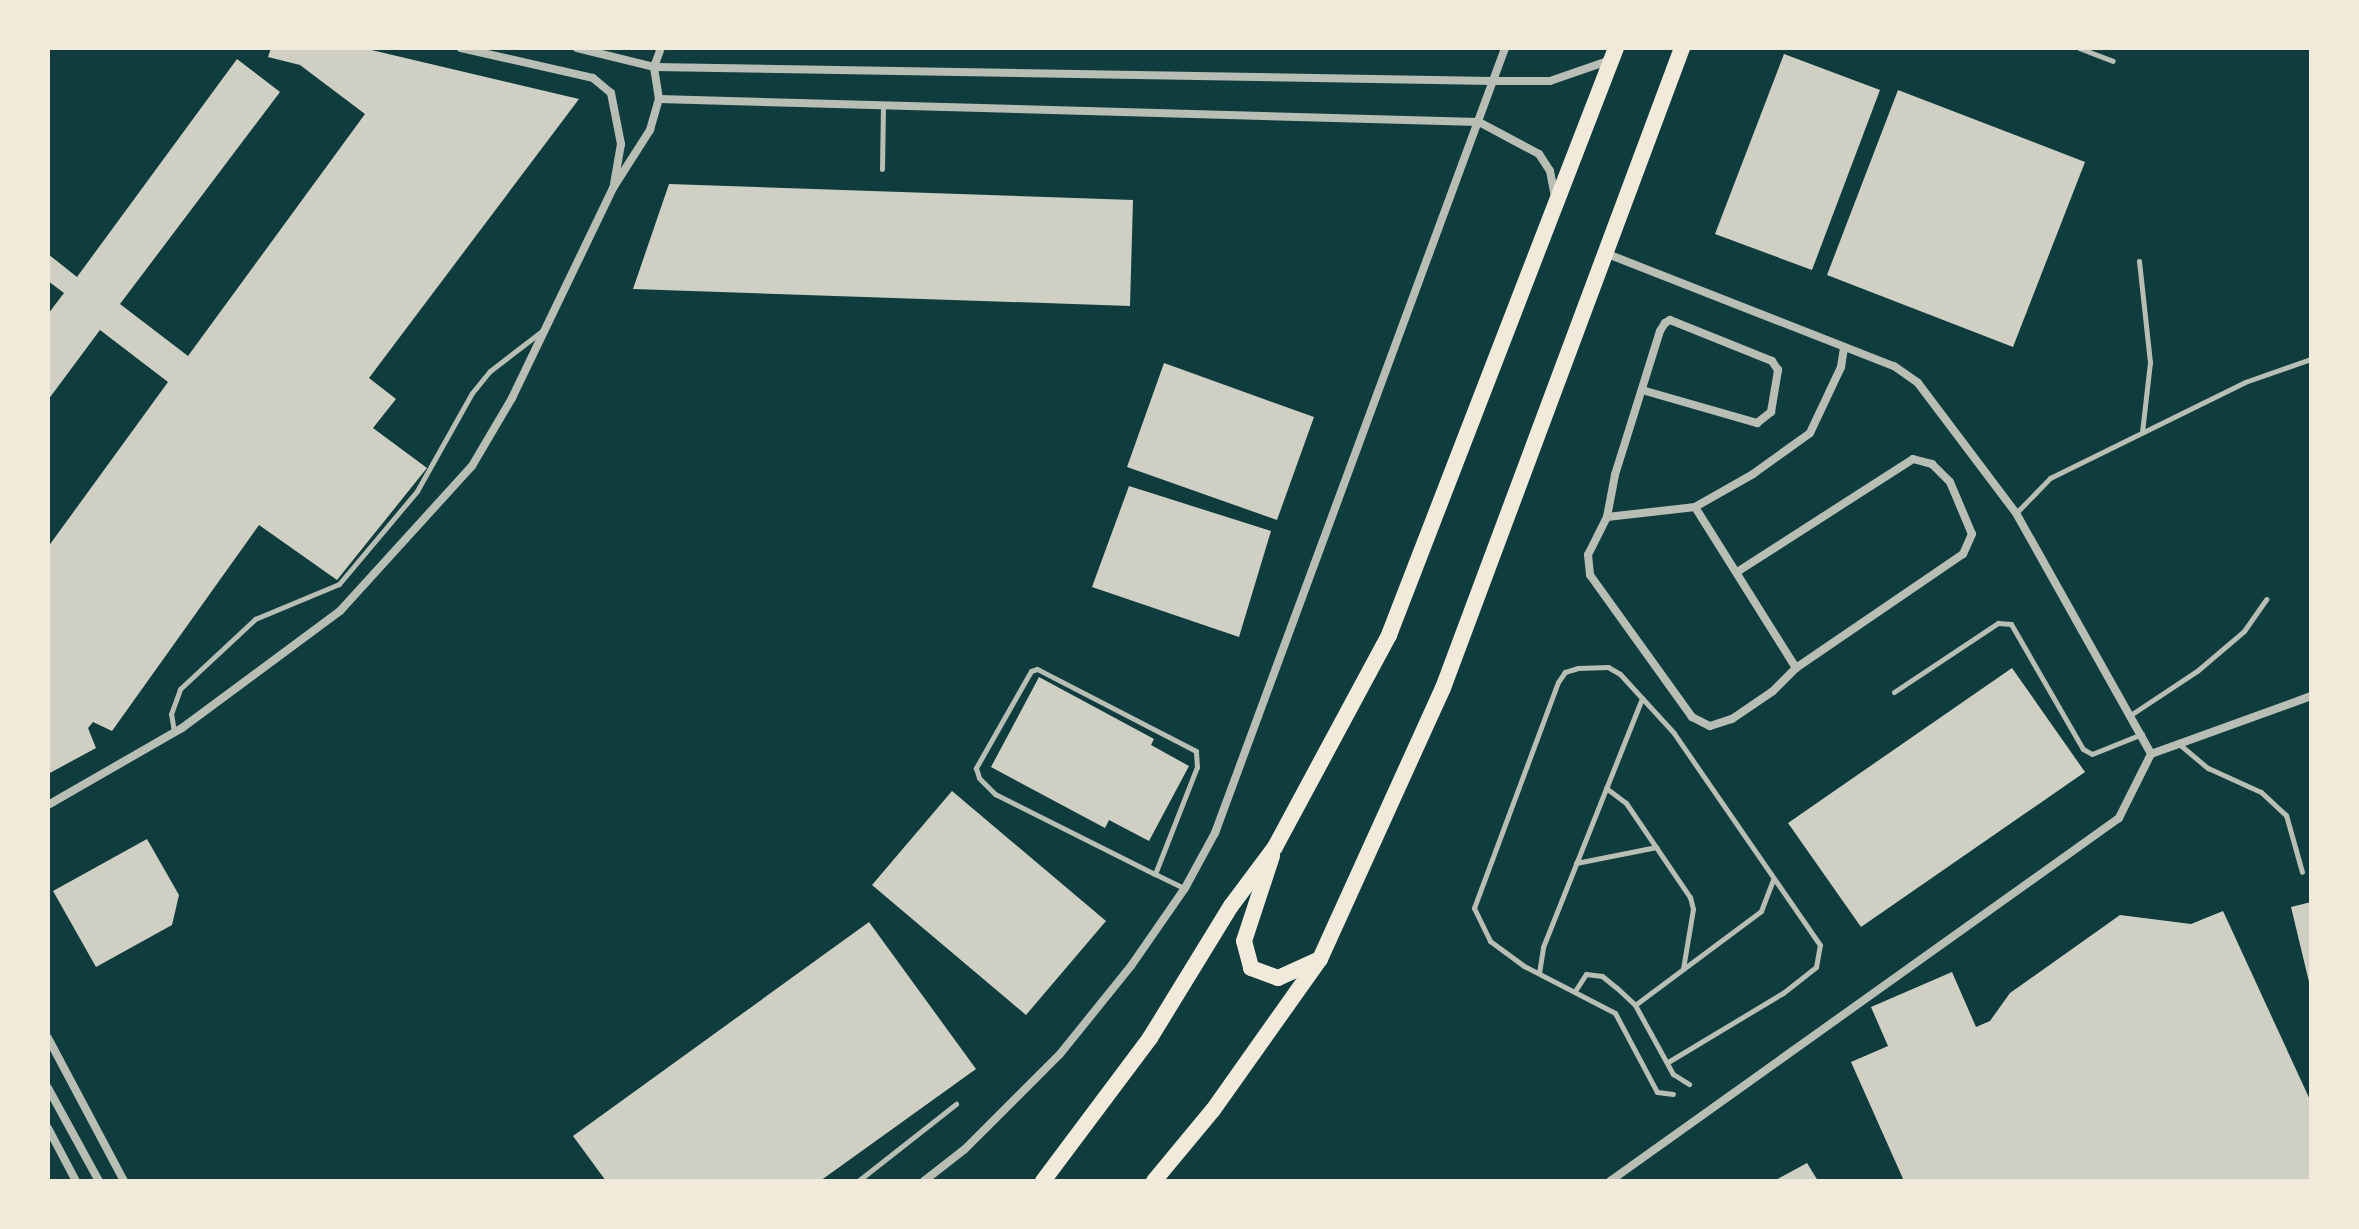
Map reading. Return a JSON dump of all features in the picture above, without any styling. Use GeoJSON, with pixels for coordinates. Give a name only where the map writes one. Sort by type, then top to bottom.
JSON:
{"type":"FeatureCollection","features":[{"type":"Feature","properties":{"kind":"main road"},"geometry":{"type":"LineString","coordinates":[[1154,1181],[1213,1110],[1320,959],[1443,688],[1682,48]]}},
{"type":"Feature","properties":{"kind":"main road"},"geometry":{"type":"LineString","coordinates":[[1043,1181],[1150,1038],[1231,906],[1275,847],[1389,635],[1614,54]]}},
{"type":"Feature","properties":{"kind":"main road"},"geometry":{"type":"LineString","coordinates":[[1275,847],[1245,953],[1251,968],[1278,978],[1320,959]]}},
{"type":"Feature","properties":{"kind":"street"},"geometry":{"type":"LineString","coordinates":[[461,48],[593,78],[611,93],[621,144],[613,188]]}},
{"type":"Feature","properties":{"kind":"street"},"geometry":{"type":"LineString","coordinates":[[577,48],[654,67],[1493,81],[1550,81],[1614,54]]}},
{"type":"Feature","properties":{"kind":"street"},"geometry":{"type":"LineString","coordinates":[[48,805],[174,732],[340,611],[404,546],[472,466],[546,327],[613,188],[650,130],[659,99],[654,67],[661,48]]}},
{"type":"Feature","properties":{"kind":"street"},"geometry":{"type":"LineString","coordinates":[[924,1181],[965,1149],[1060,1054],[1185,888],[1215,833],[1505,48]]}},
{"type":"Feature","properties":{"kind":"street"},"geometry":{"type":"LineString","coordinates":[[659,99],[883,108],[1479,122],[1539,154],[1550,171],[1555,201]]}},
{"type":"Feature","properties":{"kind":"street"},"geometry":{"type":"LineString","coordinates":[[1605,253],[1894,366],[1918,383],[2016,513],[2132,714],[2151,754]]}},
{"type":"Feature","properties":{"kind":"street"},"geometry":{"type":"LineString","coordinates":[[1642,390],[1757,423],[1771,412],[1778,370],[1772,361],[1670,320],[1660,331],[1642,390],[1607,517],[1588,555],[1590,575],[1692,717],[1710,726],[1732,719],[1773,691],[1796,668],[1963,554],[1972,534],[1950,482],[1932,464],[1913,459],[1737,572]]}},
{"type":"Feature","properties":{"kind":"street"},"geometry":{"type":"LineString","coordinates":[[1607,517],[1695,507],[1810,433],[1836,379],[1844,347]]}},
{"type":"Feature","properties":{"kind":"street"},"geometry":{"type":"LineString","coordinates":[[1695,507],[1796,668]]}},
{"type":"Feature","properties":{"kind":"street"},"geometry":{"type":"LineString","coordinates":[[1610,1181],[2119,818],[2151,754],[2311,696]]}},
{"type":"Feature","properties":{"kind":"street"},"geometry":{"type":"LineString","coordinates":[[48,1038],[124,1181]]}},
{"type":"Feature","properties":{"kind":"street"},"geometry":{"type":"LineString","coordinates":[[48,1088],[99,1181]]}},
{"type":"Feature","properties":{"kind":"street"},"geometry":{"type":"LineString","coordinates":[[48,1128],[76,1181]]}},
{"type":"Feature","properties":{"kind":"lane"},"geometry":{"type":"LineString","coordinates":[[2079,48],[2113,61]]}},
{"type":"Feature","properties":{"kind":"lane"},"geometry":{"type":"LineString","coordinates":[[882,169],[883,108]]}},
{"type":"Feature","properties":{"kind":"lane"},"geometry":{"type":"LineString","coordinates":[[2139,261],[2150,362],[2142,433]]}},
{"type":"Feature","properties":{"kind":"lane"},"geometry":{"type":"LineString","coordinates":[[174,732],[171,714],[180,689],[255,619],[339,584],[417,491],[472,393],[490,371],[546,327]]}},
{"type":"Feature","properties":{"kind":"lane"},"geometry":{"type":"LineString","coordinates":[[2016,513],[2050,478],[2245,382],[2311,359]]}},
{"type":"Feature","properties":{"kind":"lane"},"geometry":{"type":"LineString","coordinates":[[2132,714],[2233,641],[2266,599]]}},
{"type":"Feature","properties":{"kind":"lane"},"geometry":{"type":"LineString","coordinates":[[1894,692],[1998,623],[2011,624],[2083,749],[2092,754],[2142,734]]}},
{"type":"Feature","properties":{"kind":"lane"},"geometry":{"type":"LineString","coordinates":[[1668,1062],[1783,993],[1816,967],[1820,945],[1674,733],[1642,698],[1608,667],[1565,672],[1476,892],[1474,908],[1490,941],[1539,973],[1615,1013],[1657,1092],[1673,1094]]}},
{"type":"Feature","properties":{"kind":"lane"},"geometry":{"type":"LineString","coordinates":[[1155,874],[1197,767],[1196,751],[1037,669],[1031,671],[976,768],[979,778],[995,794],[1155,874],[1185,888]]}},
{"type":"Feature","properties":{"kind":"lane"},"geometry":{"type":"LineString","coordinates":[[1539,973],[1543,947],[1642,698]]}},
{"type":"Feature","properties":{"kind":"lane"},"geometry":{"type":"LineString","coordinates":[[2178,743],[2208,768],[2261,792],[2286,815],[2302,872]]}},
{"type":"Feature","properties":{"kind":"lane"},"geometry":{"type":"LineString","coordinates":[[1606,788],[1626,803],[1693,909],[1683,969]]}},
{"type":"Feature","properties":{"kind":"lane"},"geometry":{"type":"LineString","coordinates":[[1575,864],[1656,847]]}},
{"type":"Feature","properties":{"kind":"lane"},"geometry":{"type":"LineString","coordinates":[[1635,1005],[1761,911],[1773,880]]}},
{"type":"Feature","properties":{"kind":"lane"},"geometry":{"type":"LineString","coordinates":[[1575,991],[1586,974],[1602,976],[1635,1005],[1673,1074],[1689,1084]]}},
{"type":"Feature","properties":{"kind":"lane"},"geometry":{"type":"LineString","coordinates":[[858,1181],[956,1104]]}},
{"type":"Feature","properties":{"kind":"building"},"geometry":{"type":"Polygon","coordinates":[[[271,48],[363,48],[579,99],[369,378],[396,399],[373,428],[427,468],[337,580],[259,525],[112,731],[93,722],[88,728],[96,748],[48,774],[48,547],[168,382],[100,330],[48,400],[48,314],[64,293],[48,281],[48,254],[77,277],[237,59],[280,92],[120,304],[188,356],[365,114],[300,65],[268,57],[271,48]]]}},
{"type":"Feature","properties":{"kind":"building"},"geometry":{"type":"Polygon","coordinates":[[[1784,54],[1880,90],[1812,270],[1715,234],[1784,54]]]}},
{"type":"Feature","properties":{"kind":"building"},"geometry":{"type":"Polygon","coordinates":[[[1898,90],[2085,162],[2013,347],[1827,275],[1898,90]]]}},
{"type":"Feature","properties":{"kind":"building"},"geometry":{"type":"Polygon","coordinates":[[[669,184],[1133,200],[1130,306],[633,289],[669,184]]]}},
{"type":"Feature","properties":{"kind":"building"},"geometry":{"type":"Polygon","coordinates":[[[1164,363],[1314,417],[1277,520],[1127,467],[1164,363]]]}},
{"type":"Feature","properties":{"kind":"building"},"geometry":{"type":"Polygon","coordinates":[[[1129,486],[1271,531],[1239,637],[1092,587],[1129,486]]]}},
{"type":"Feature","properties":{"kind":"building"},"geometry":{"type":"Polygon","coordinates":[[[2012,668],[2085,772],[1861,927],[1788,823],[2012,668]]]}},
{"type":"Feature","properties":{"kind":"building"},"geometry":{"type":"Polygon","coordinates":[[[1039,677],[1154,739],[1151,745],[1189,766],[1149,841],[1109,820],[1105,828],[991,767],[1039,677]]]}},
{"type":"Feature","properties":{"kind":"building"},"geometry":{"type":"Polygon","coordinates":[[[952,791],[1106,921],[1026,1015],[872,885],[952,791]]]}},
{"type":"Feature","properties":{"kind":"building"},"geometry":{"type":"Polygon","coordinates":[[[147,839],[179,895],[172,925],[96,967],[53,891],[147,839]]]}},
{"type":"Feature","properties":{"kind":"building"},"geometry":{"type":"Polygon","coordinates":[[[2311,902],[2311,986],[2310,986],[2291,907],[2311,902]]]}},
{"type":"Feature","properties":{"kind":"building"},"geometry":{"type":"Polygon","coordinates":[[[2223,911],[2311,1102],[2311,1181],[1904,1181],[1851,1062],[1888,1046],[1871,1007],[1952,972],[1976,1027],[1990,1021],[2010,993],[2120,915],[2191,924],[2223,911]]]}},
{"type":"Feature","properties":{"kind":"building"},"geometry":{"type":"Polygon","coordinates":[[[869,922],[976,1069],[820,1181],[606,1181],[573,1136],[869,922]]]}},
{"type":"Feature","properties":{"kind":"building"},"geometry":{"type":"Polygon","coordinates":[[[1807,1163],[1818,1181],[1774,1181],[1807,1163]]]}}]}
